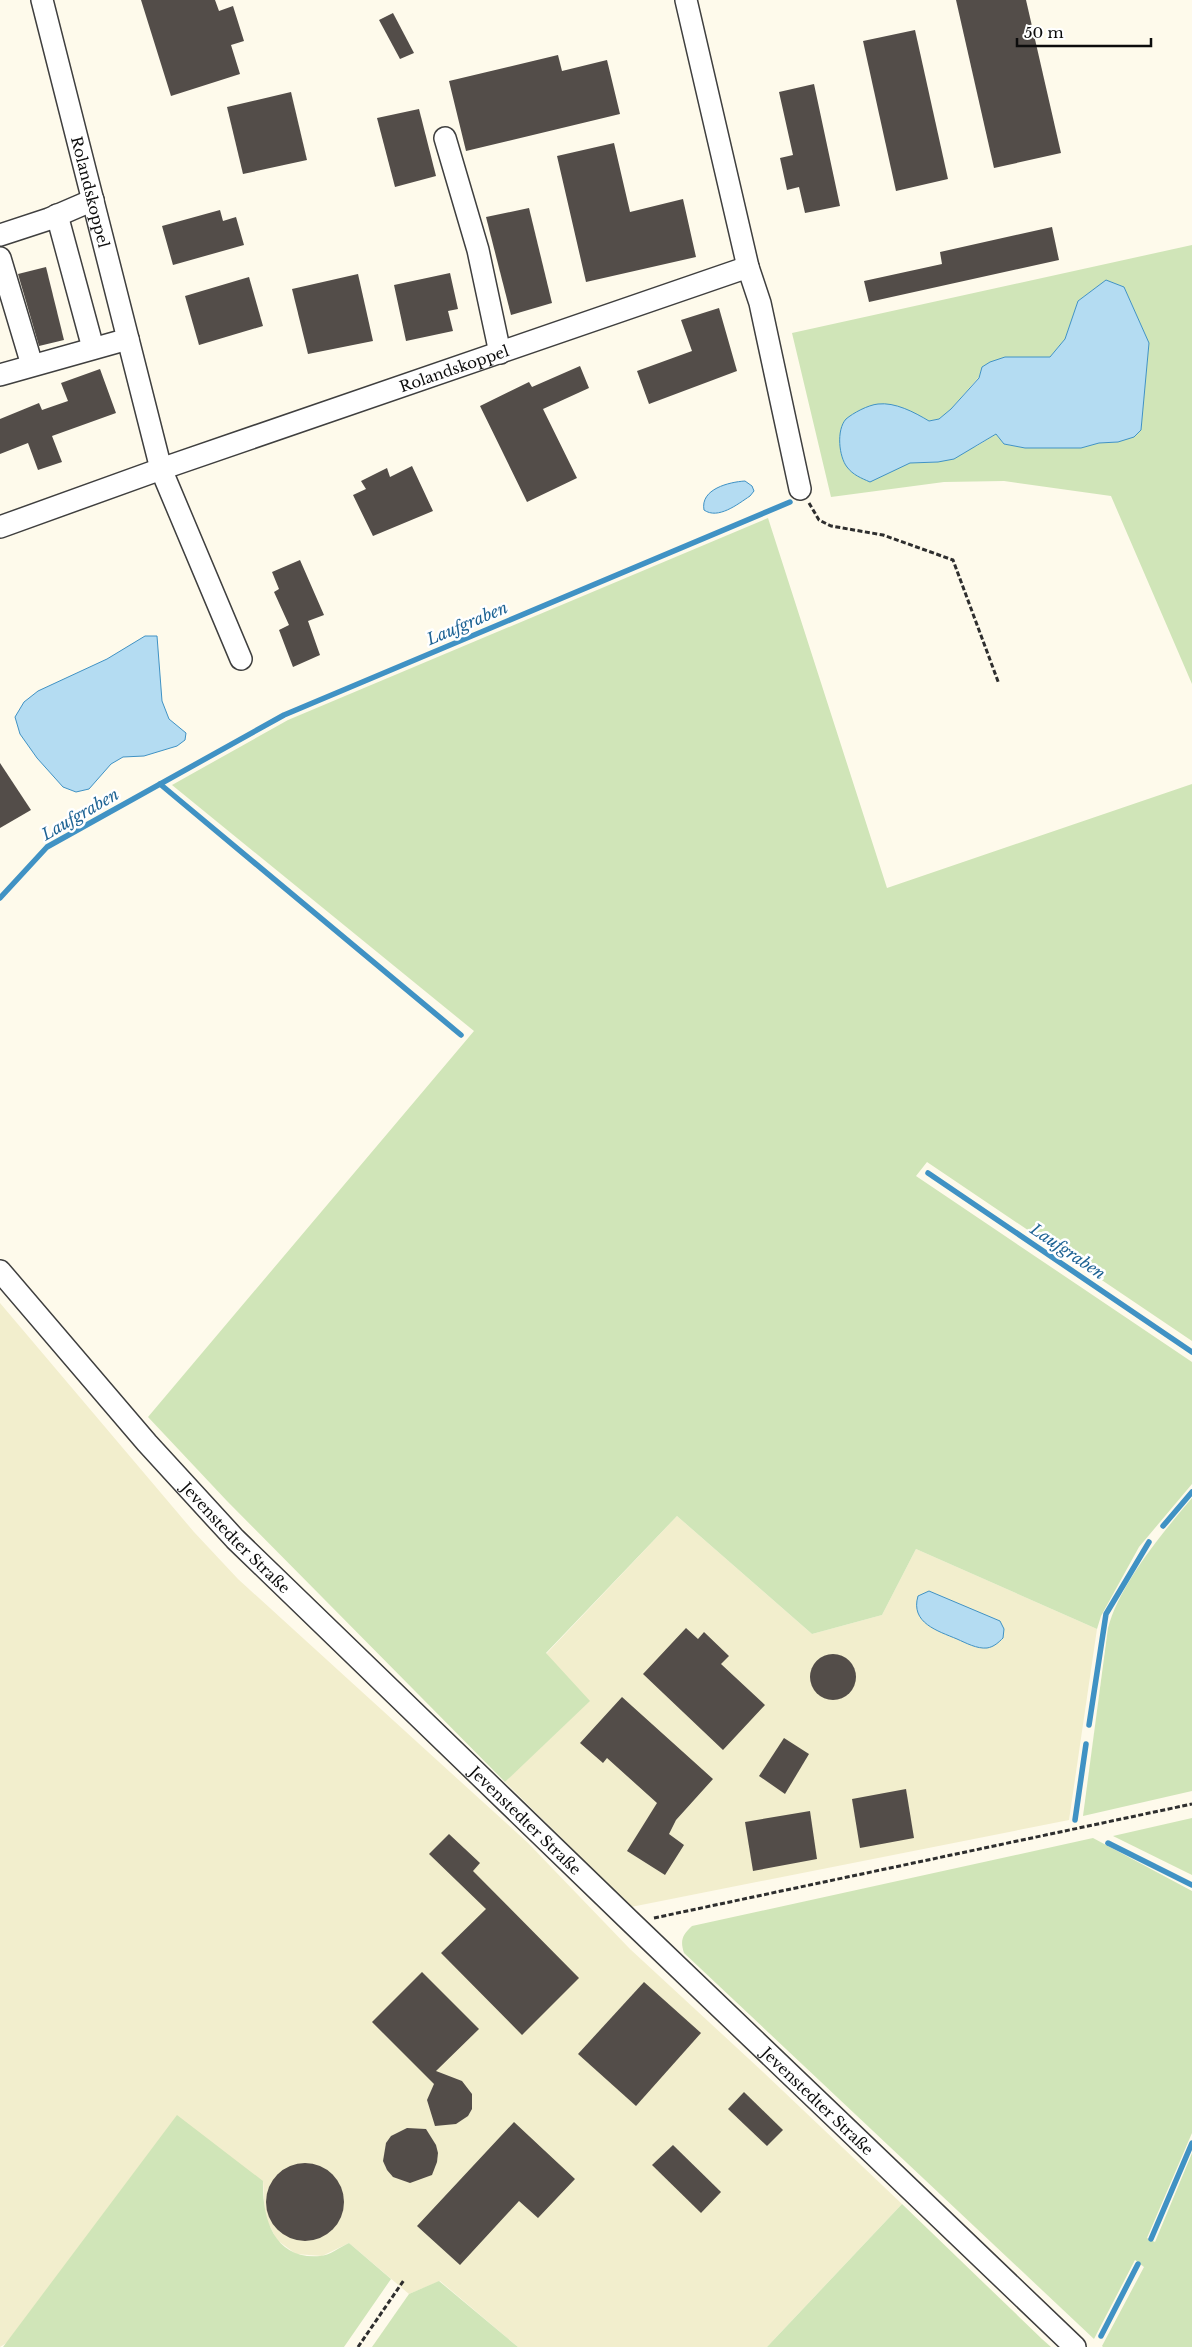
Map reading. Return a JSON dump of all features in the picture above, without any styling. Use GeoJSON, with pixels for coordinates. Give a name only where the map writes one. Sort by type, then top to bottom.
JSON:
{"type":"FeatureCollection","features":[{"type":"Feature","properties":{"kind":"street","name":"Rolandskoppel"},"geometry":{"type":"LineString","coordinates":[[42,0],[161,469],[241,659]]}},
{"type":"Feature","properties":{"kind":"street"},"geometry":{"type":"LineString","coordinates":[[686,0],[748,267],[760,303],[800,489]]}},
{"type":"Feature","properties":{"kind":"street"},"geometry":{"type":"LineString","coordinates":[[444,138],[478,250],[500,353]]}},
{"type":"Feature","properties":{"kind":"street"},"geometry":{"type":"LineString","coordinates":[[0,235],[93,200]]}},
{"type":"Feature","properties":{"kind":"street"},"geometry":{"type":"LineString","coordinates":[[57,215],[93,348]]}},
{"type":"Feature","properties":{"kind":"street"},"geometry":{"type":"LineString","coordinates":[[0,258],[32,365]]}},
{"type":"Feature","properties":{"kind":"street","name":"Rolandskoppel"},"geometry":{"type":"LineString","coordinates":[[0,527],[161,469],[748,267]]}},
{"type":"Feature","properties":{"kind":"street"},"geometry":{"type":"LineString","coordinates":[[0,374],[128,339]]}},
{"type":"Feature","properties":{"kind":"street","name":"Jevenstedter Straße"},"geometry":{"type":"LineString","coordinates":[[0,1271],[147,1443],[235,1539],[632,1923],[1075,2347]]}},
{"type":"Feature","properties":{"kind":"path"},"geometry":{"type":"LineString","coordinates":[[800,489],[819,520],[831,526],[883,535],[952,560],[998,684]]}},
{"type":"Feature","properties":{"kind":"path"},"geometry":{"type":"LineString","coordinates":[[632,1923],[1192,1804]]}},
{"type":"Feature","properties":{"kind":"path"},"geometry":{"type":"LineString","coordinates":[[358,2347],[404,2280]]}},
{"type":"Feature","properties":{"kind":"shaded area"},"geometry":{"type":"Polygon","coordinates":[[[0,1303],[194,1532],[238,1579],[528,1843],[630,1949],[902,2204],[767,2347],[518,2347],[440,2281],[409,2294],[349,2243],[322,2256],[296,2254],[277,2240],[265,2217],[263,2181],[0,2347],[0,1303]]]}},
{"type":"Feature","properties":{"kind":"shaded area"},"geometry":{"type":"Polygon","coordinates":[[[677,1516],[812,1634],[882,1615],[916,1549],[1097,1629],[1069,1820],[631,1907],[505,1782],[589,1701],[546,1654],[677,1516]]]}},
{"type":"Feature","properties":{"kind":"green space"},"geometry":{"type":"Polygon","coordinates":[[[1192,245],[1192,684],[1111,496],[1004,481],[944,482],[831,497],[792,333],[1192,245]],[[1106,280],[1078,301],[1065,339],[1050,357],[1005,357],[982,367],[979,377],[951,409],[939,419],[929,421],[905,410],[878,404],[910,463],[938,462],[977,446],[996,434],[1004,444],[1025,448],[1081,448],[1099,443],[1118,442],[1141,430],[1149,343],[1124,287],[1106,280]]]}},
{"type":"Feature","properties":{"kind":"green space"},"geometry":{"type":"Polygon","coordinates":[[[768,518],[887,888],[1192,784],[1192,1341],[927,1162],[916,1176],[1192,1362],[1192,1484],[1139,1547],[1101,1616],[1097,1629],[916,1549],[882,1615],[812,1634],[677,1516],[546,1653],[590,1701],[505,1782],[227,1501],[148,1417],[474,1031],[172,785],[288,720],[768,518]]]}},
{"type":"Feature","properties":{"kind":"green space"},"geometry":{"type":"Polygon","coordinates":[[[1192,1498],[1192,1791],[1083,1816],[1108,1628],[1122,1594],[1132,1577],[1168,1527],[1192,1498]]]}},
{"type":"Feature","properties":{"kind":"green space"},"geometry":{"type":"Polygon","coordinates":[[[1192,1818],[1192,1875],[1113,1836],[1192,1818]]]}},
{"type":"Feature","properties":{"kind":"green space"},"geometry":{"type":"Polygon","coordinates":[[[1093,1838],[1192,1891],[1192,2133],[1147,2238],[1155,2242],[1192,2153],[1192,2347],[1103,2347],[1144,2267],[1135,2260],[1094,2339],[684,1953],[683,1949],[683,1938],[692,1926],[1093,1838]]]}},
{"type":"Feature","properties":{"kind":"green space"},"geometry":{"type":"Polygon","coordinates":[[[177,2115],[263,2181],[263,2195],[268,2222],[281,2244],[292,2251],[304,2255],[323,2256],[349,2243],[391,2279],[344,2347],[3,2347],[177,2115]]]}},
{"type":"Feature","properties":{"kind":"green space"},"geometry":{"type":"Polygon","coordinates":[[[902,2204],[1042,2339],[1051,2347],[767,2347],[902,2204]]]}},
{"type":"Feature","properties":{"kind":"green space"},"geometry":{"type":"Polygon","coordinates":[[[439,2281],[518,2347],[372,2347],[409,2294],[439,2281]]]}},
{"type":"Feature","properties":{"kind":"water"},"geometry":{"type":"Polygon","coordinates":[[[1106,280],[1124,287],[1149,343],[1141,430],[1134,437],[1118,442],[1099,443],[1081,448],[1025,448],[1004,444],[996,434],[954,459],[938,462],[910,463],[870,482],[849,470],[842,457],[840,443],[841,430],[846,419],[870,406],[884,404],[904,408],[929,421],[939,419],[951,409],[979,378],[982,367],[990,362],[1005,357],[1050,357],[1065,339],[1078,301],[1106,280]]]}},
{"type":"Feature","properties":{"kind":"water"},"geometry":{"type":"Polygon","coordinates":[[[745,481],[752,486],[754,491],[750,496],[734,507],[722,512],[710,513],[704,510],[706,497],[711,492],[724,485],[745,481]]]}},
{"type":"Feature","properties":{"kind":"water"},"geometry":{"type":"Polygon","coordinates":[[[145,636],[157,636],[162,701],[169,719],[186,733],[185,740],[177,746],[144,756],[123,757],[111,764],[89,789],[76,792],[63,787],[37,758],[20,734],[15,717],[24,702],[38,691],[107,659],[145,636]]]}},
{"type":"Feature","properties":{"kind":"water"},"geometry":{"type":"Polygon","coordinates":[[[929,1591],[1000,1621],[1004,1629],[1003,1638],[992,1647],[979,1648],[927,1625],[918,1613],[917,1605],[918,1596],[929,1591]]]}},
{"type":"Feature","properties":{"kind":"building"},"geometry":{"type":"Polygon","coordinates":[[[141,0],[215,0],[219,11],[233,6],[244,41],[231,45],[240,74],[171,96],[141,0]]]}},
{"type":"Feature","properties":{"kind":"building"},"geometry":{"type":"Polygon","coordinates":[[[956,0],[1026,0],[1061,153],[994,168],[956,0]]]}},
{"type":"Feature","properties":{"kind":"building"},"geometry":{"type":"Polygon","coordinates":[[[393,13],[414,53],[400,59],[379,20],[393,13]]]}},
{"type":"Feature","properties":{"kind":"building"},"geometry":{"type":"Polygon","coordinates":[[[915,30],[948,179],[896,191],[863,41],[915,30]]]}},
{"type":"Feature","properties":{"kind":"building"},"geometry":{"type":"Polygon","coordinates":[[[558,55],[562,71],[607,60],[620,114],[466,151],[449,81],[558,55]]]}},
{"type":"Feature","properties":{"kind":"building"},"geometry":{"type":"Polygon","coordinates":[[[814,84],[840,206],[805,213],[799,187],[787,190],[780,158],[793,155],[779,92],[814,84]]]}},
{"type":"Feature","properties":{"kind":"building"},"geometry":{"type":"Polygon","coordinates":[[[291,92],[307,160],[243,174],[227,107],[291,92]]]}},
{"type":"Feature","properties":{"kind":"building"},"geometry":{"type":"Polygon","coordinates":[[[419,109],[436,176],[395,187],[377,118],[419,109]]]}},
{"type":"Feature","properties":{"kind":"building"},"geometry":{"type":"Polygon","coordinates":[[[614,143],[630,212],[683,199],[696,257],[586,282],[557,156],[614,143]]]}},
{"type":"Feature","properties":{"kind":"building"},"geometry":{"type":"Polygon","coordinates":[[[529,208],[552,303],[511,315],[486,217],[529,208]]]}},
{"type":"Feature","properties":{"kind":"building"},"geometry":{"type":"Polygon","coordinates":[[[220,210],[223,221],[236,217],[244,245],[173,265],[162,226],[220,210]]]}},
{"type":"Feature","properties":{"kind":"building"},"geometry":{"type":"Polygon","coordinates":[[[1052,227],[1059,260],[869,302],[864,281],[942,264],[940,252],[1052,227]]]}},
{"type":"Feature","properties":{"kind":"building"},"geometry":{"type":"Polygon","coordinates":[[[46,267],[64,340],[39,346],[18,274],[46,267]]]}},
{"type":"Feature","properties":{"kind":"building"},"geometry":{"type":"Polygon","coordinates":[[[450,273],[458,309],[448,311],[453,331],[406,341],[394,285],[450,273]]]}},
{"type":"Feature","properties":{"kind":"building"},"geometry":{"type":"Polygon","coordinates":[[[358,274],[373,341],[308,354],[292,289],[358,274]]]}},
{"type":"Feature","properties":{"kind":"building"},"geometry":{"type":"Polygon","coordinates":[[[249,277],[263,326],[199,345],[185,296],[249,277]]]}},
{"type":"Feature","properties":{"kind":"building"},"geometry":{"type":"Polygon","coordinates":[[[719,308],[737,371],[649,404],[637,371],[692,351],[681,320],[719,308]]]}},
{"type":"Feature","properties":{"kind":"building"},"geometry":{"type":"Polygon","coordinates":[[[580,366],[589,388],[543,409],[577,478],[527,502],[480,406],[529,382],[532,387],[580,366]]]}},
{"type":"Feature","properties":{"kind":"building"},"geometry":{"type":"Polygon","coordinates":[[[100,369],[116,413],[52,436],[62,462],[38,470],[28,443],[0,454],[0,419],[39,403],[42,410],[68,401],[61,383],[100,369]]]}},
{"type":"Feature","properties":{"kind":"building"},"geometry":{"type":"Polygon","coordinates":[[[412,466],[433,511],[373,536],[353,495],[366,489],[361,481],[387,468],[390,477],[412,466]]]}},
{"type":"Feature","properties":{"kind":"building"},"geometry":{"type":"Polygon","coordinates":[[[300,560],[324,615],[308,621],[320,655],[293,667],[279,630],[289,625],[274,592],[279,589],[272,572],[300,560]]]}},
{"type":"Feature","properties":{"kind":"building"},"geometry":{"type":"Polygon","coordinates":[[[0,763],[31,810],[0,828],[0,763]]]}},
{"type":"Feature","properties":{"kind":"building"},"geometry":{"type":"Polygon","coordinates":[[[686,1628],[698,1639],[704,1632],[729,1656],[721,1664],[765,1705],[723,1750],[643,1674],[686,1628]]]}},
{"type":"Feature","properties":{"kind":"building"},"geometry":{"type":"Polygon","coordinates":[[[833,1654],[846,1658],[852,1664],[856,1677],[852,1690],[846,1696],[833,1700],[820,1696],[814,1690],[810,1677],[814,1664],[820,1658],[833,1654]]]}},
{"type":"Feature","properties":{"kind":"building"},"geometry":{"type":"Polygon","coordinates":[[[622,1697],[713,1779],[676,1820],[669,1834],[684,1845],[665,1875],[627,1851],[657,1803],[607,1758],[603,1763],[580,1743],[622,1697]]]}},
{"type":"Feature","properties":{"kind":"building"},"geometry":{"type":"Polygon","coordinates":[[[784,1738],[809,1754],[785,1794],[759,1776],[784,1738]]]}},
{"type":"Feature","properties":{"kind":"building"},"geometry":{"type":"Polygon","coordinates":[[[906,1789],[914,1838],[860,1848],[852,1799],[906,1789]]]}},
{"type":"Feature","properties":{"kind":"building"},"geometry":{"type":"Polygon","coordinates":[[[810,1811],[817,1859],[753,1871],[745,1822],[810,1811]]]}},
{"type":"Feature","properties":{"kind":"building"},"geometry":{"type":"Polygon","coordinates":[[[449,1834],[480,1863],[473,1871],[579,1978],[522,2035],[441,1953],[486,1909],[429,1854],[449,1834]]]}},
{"type":"Feature","properties":{"kind":"building"},"geometry":{"type":"Polygon","coordinates":[[[422,1972],[479,2029],[436,2071],[462,2081],[472,2094],[472,2109],[468,2116],[456,2124],[435,2126],[427,2100],[434,2084],[372,2022],[422,1972]]]}},
{"type":"Feature","properties":{"kind":"building"},"geometry":{"type":"Polygon","coordinates":[[[644,1982],[701,2033],[636,2106],[578,2054],[644,1982]]]}},
{"type":"Feature","properties":{"kind":"building"},"geometry":{"type":"Polygon","coordinates":[[[744,2092],[783,2130],[767,2146],[728,2109],[744,2092]]]}},
{"type":"Feature","properties":{"kind":"building"},"geometry":{"type":"Polygon","coordinates":[[[514,2122],[575,2179],[538,2218],[519,2201],[460,2265],[417,2226],[514,2122]]]}},
{"type":"Feature","properties":{"kind":"building"},"geometry":{"type":"Polygon","coordinates":[[[407,2128],[426,2129],[436,2145],[438,2153],[432,2175],[410,2183],[393,2177],[383,2161],[386,2143],[391,2136],[407,2128]]]}},
{"type":"Feature","properties":{"kind":"building"},"geometry":{"type":"Polygon","coordinates":[[[673,2145],[721,2192],[701,2213],[652,2165],[673,2145]]]}},
{"type":"Feature","properties":{"kind":"building"},"geometry":{"type":"Polygon","coordinates":[[[297,2163],[313,2163],[327,2169],[338,2180],[344,2194],[344,2210],[338,2224],[327,2235],[313,2241],[297,2241],[283,2235],[272,2224],[266,2210],[266,2194],[272,2180],[283,2169],[297,2163]]]}},
{"type":"Feature","properties":{"kind":"waterway","name":"Laufgraben"},"geometry":{"type":"LineString","coordinates":[[0,898],[47,847],[284,715],[790,502]]}},
{"type":"Feature","properties":{"kind":"waterway","name":"Laufgraben"},"geometry":{"type":"LineString","coordinates":[[160,784],[461,1035]]}},
{"type":"Feature","properties":{"kind":"waterway","name":"Laufgraben"},"geometry":{"type":"LineString","coordinates":[[928,1173],[1192,1352]]}},
{"type":"Feature","properties":{"kind":"waterway"},"geometry":{"type":"LineString","coordinates":[[1163,1526],[1192,1492]]}},
{"type":"Feature","properties":{"kind":"waterway"},"geometry":{"type":"LineString","coordinates":[[1089,1725],[1106,1614],[1149,1542]]}},
{"type":"Feature","properties":{"kind":"waterway"},"geometry":{"type":"LineString","coordinates":[[1075,1820],[1086,1744]]}},
{"type":"Feature","properties":{"kind":"waterway"},"geometry":{"type":"LineString","coordinates":[[1108,1843],[1192,1885]]}},
{"type":"Feature","properties":{"kind":"waterway"},"geometry":{"type":"LineString","coordinates":[[1151,2239],[1192,2143]]}},
{"type":"Feature","properties":{"kind":"waterway"},"geometry":{"type":"LineString","coordinates":[[1101,2336],[1138,2264]]}}]}
